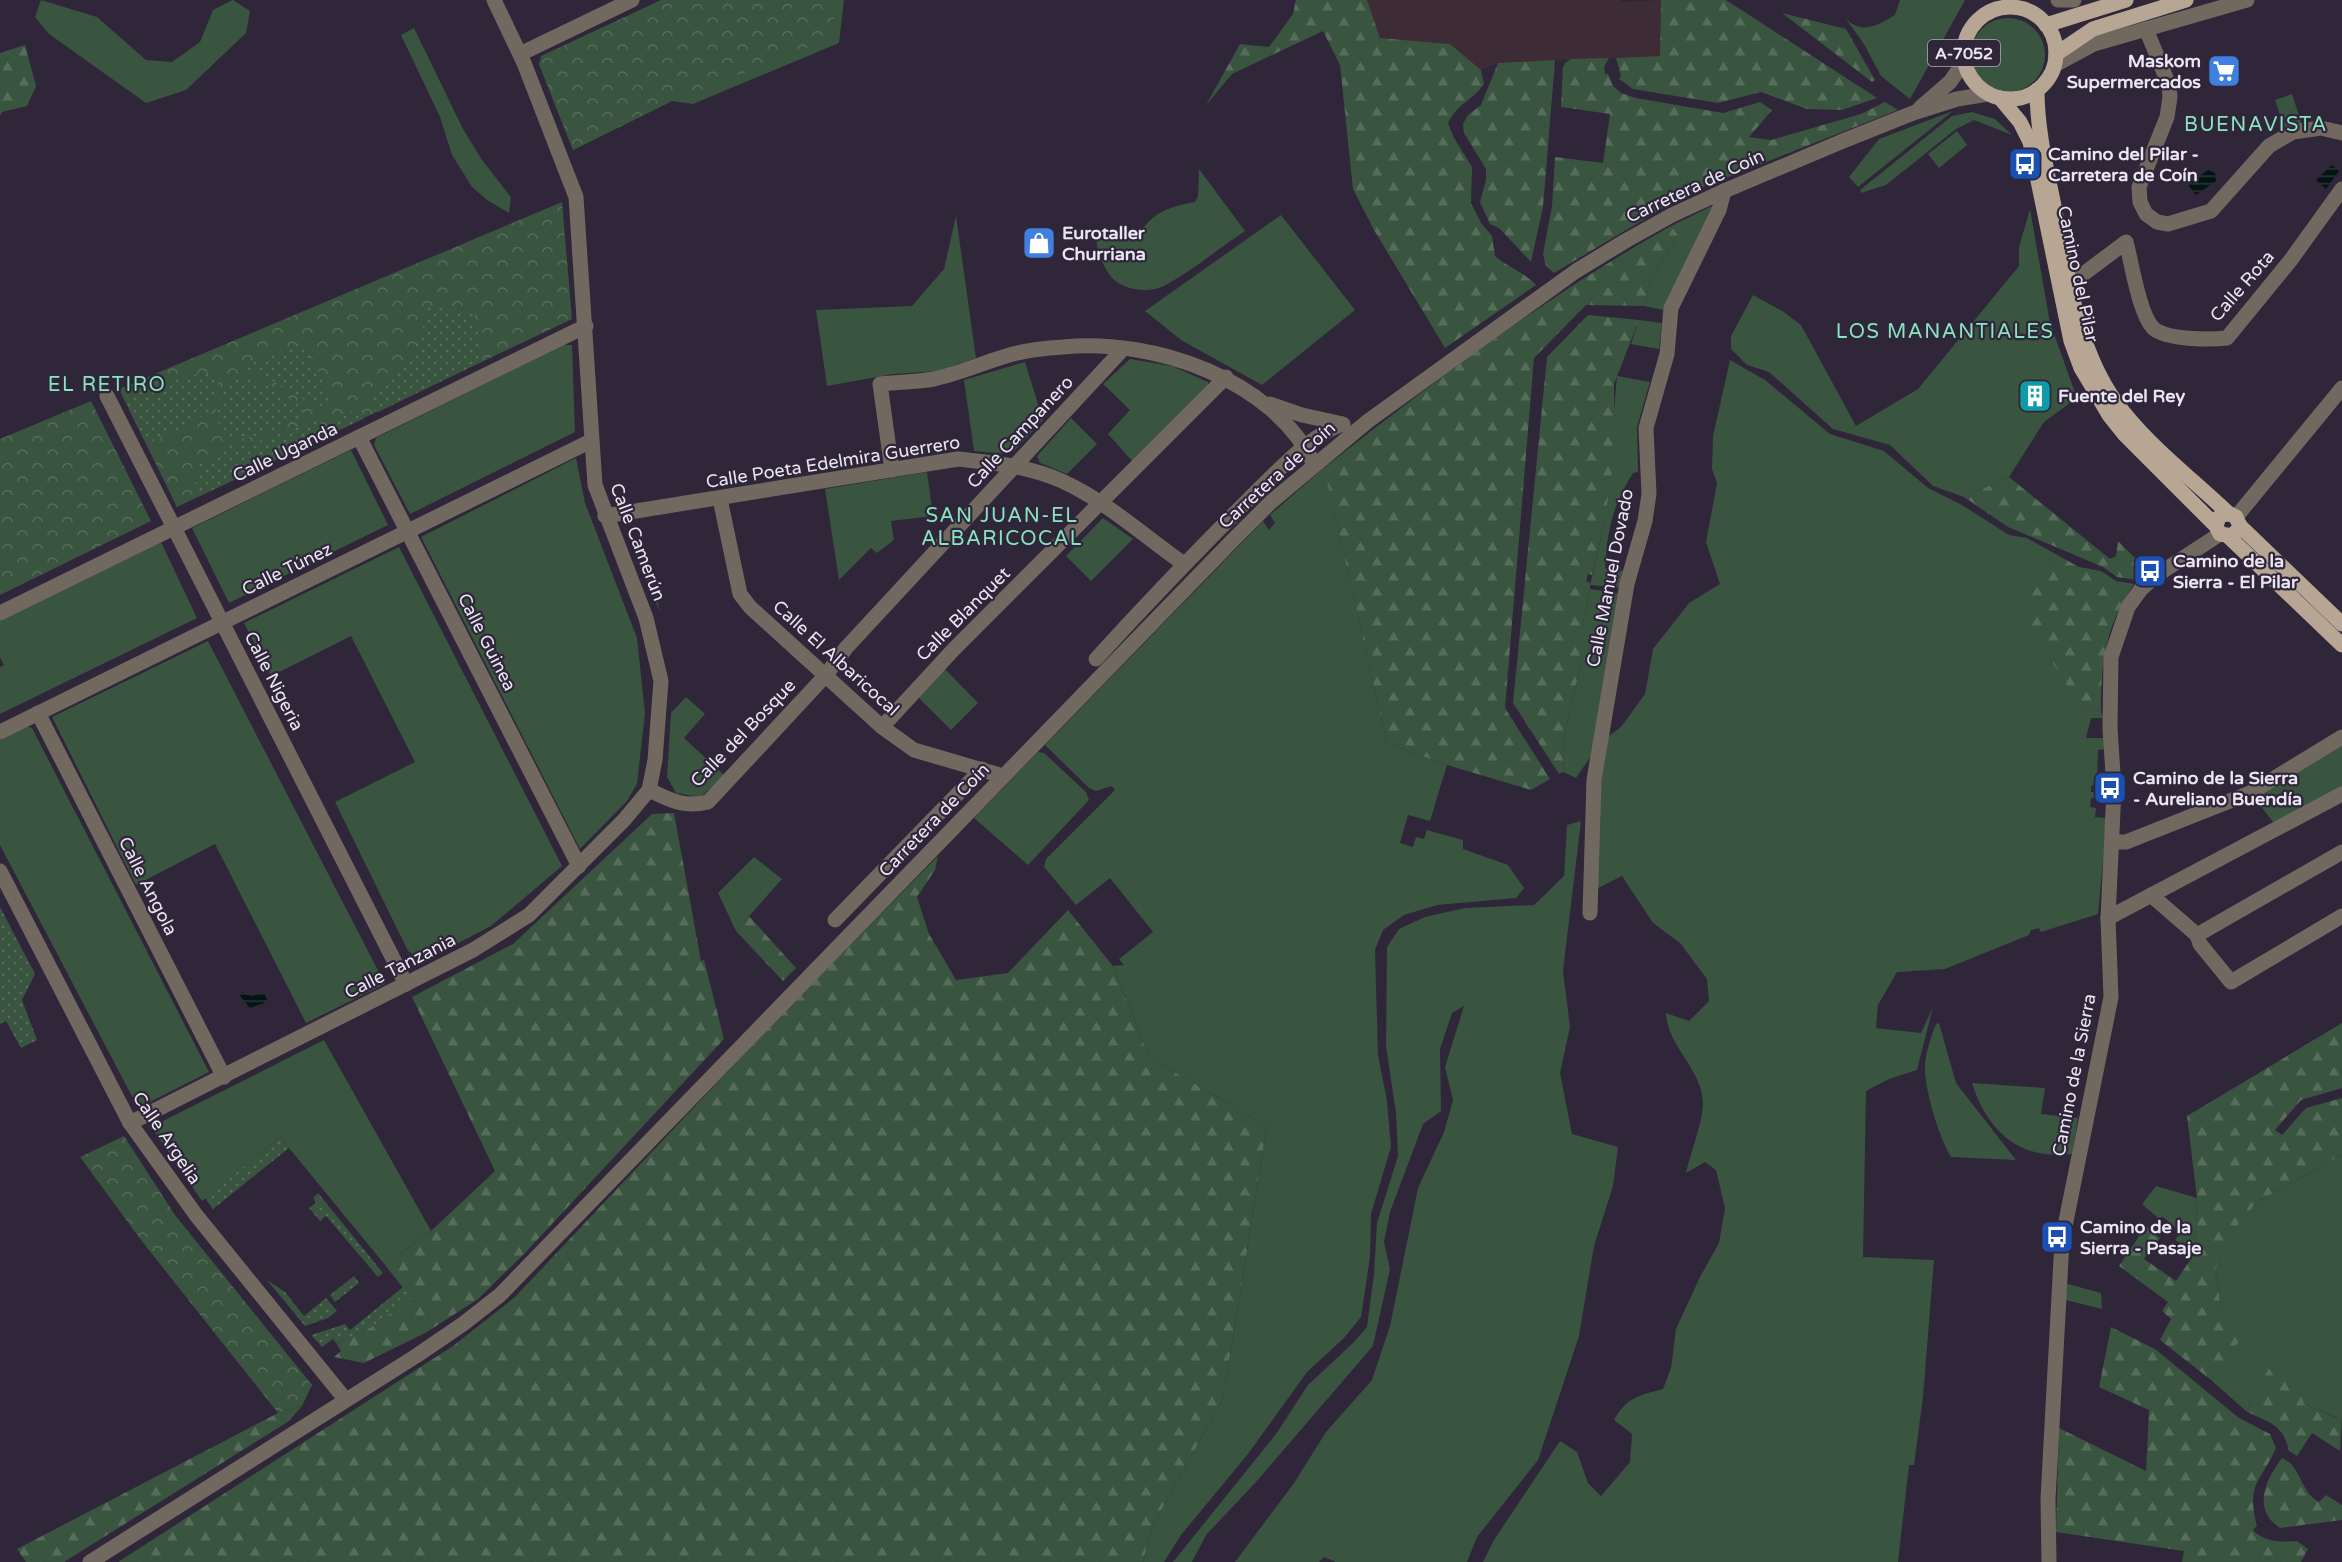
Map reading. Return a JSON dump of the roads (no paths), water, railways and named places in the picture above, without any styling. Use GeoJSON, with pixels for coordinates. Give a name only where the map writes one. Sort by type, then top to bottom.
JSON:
{"type":"FeatureCollection","features":[{"type":"Feature","properties":{"kind":"main road"},"geometry":{"type":"LineString","coordinates":[[1994,96],[2019,98],[2037,90],[2045,83],[2055,59],[2055,44],[2046,25],[2075,8],[2126,0]]}},
{"type":"Feature","properties":{"kind":"main road"},"geometry":{"type":"LineString","coordinates":[[2055,59],[2093,29],[2186,0]]}},
{"type":"Feature","properties":{"kind":"main road","name":"A-7052"},"geometry":{"type":"LineString","coordinates":[[1994,96],[1972,81],[1964,62],[1964,47],[1968,33],[1988,6],[2023,5],[2046,25]]}},
{"type":"Feature","properties":{"kind":"main road","name":"Camino del Pilar"},"geometry":{"type":"LineString","coordinates":[[2037,90],[2037,121],[2070,284],[2083,338],[2095,369],[2115,401],[2134,424],[2342,645]]}},
{"type":"Feature","properties":{"kind":"main road","name":"Camino del Pilar"},"geometry":{"type":"LineString","coordinates":[[1994,96],[2020,122],[2030,142],[2071,341],[2091,389],[2125,435],[2342,624]]}},
{"type":"Feature","properties":{"kind":"street","name":"Calle Camerún"},"geometry":{"type":"LineString","coordinates":[[494,0],[520,54],[576,197],[595,485],[646,618],[661,681],[655,759],[649,790]]}},
{"type":"Feature","properties":{"kind":"street"},"geometry":{"type":"LineString","coordinates":[[520,54],[632,0]]}},
{"type":"Feature","properties":{"kind":"street"},"geometry":{"type":"LineString","coordinates":[[2058,0],[2075,8],[2096,0]]}},
{"type":"Feature","properties":{"kind":"street"},"geometry":{"type":"LineString","coordinates":[[2055,59],[2094,44],[2247,0]]}},
{"type":"Feature","properties":{"kind":"street"},"geometry":{"type":"LineString","coordinates":[[2146,29],[2169,85],[2170,98],[2167,117],[2139,187],[2140,202],[2146,214],[2157,222],[2168,224],[2211,211],[2270,146],[2293,132],[2321,128],[2342,133]]}},
{"type":"Feature","properties":{"kind":"street","name":"Carretera de Coín"},"geometry":{"type":"LineString","coordinates":[[1913,113],[1950,82],[1964,62]]}},
{"type":"Feature","properties":{"kind":"street","name":"Carretera de Coín"},"geometry":{"type":"LineString","coordinates":[[90,1562],[454,1331],[500,1295],[1271,502],[1368,421],[1576,271],[1672,215],[1724,191],[1913,113],[1957,99],[1994,96]]}},
{"type":"Feature","properties":{"kind":"street","name":"Calle Rota"},"geometry":{"type":"LineString","coordinates":[[2070,284],[2126,242],[2146,318],[2155,330],[2184,337],[2227,338],[2290,261],[2342,189]]}},
{"type":"Feature","properties":{"kind":"street","name":"Calle Manuel Dovado"},"geometry":{"type":"LineString","coordinates":[[1590,913],[1594,780],[1627,585],[1645,521],[1649,495],[1646,428],[1667,354],[1671,308],[1719,210],[1724,191]]}},
{"type":"Feature","properties":{"kind":"street","name":"Calle Uganda"},"geometry":{"type":"LineString","coordinates":[[0,613],[586,326]]}},
{"type":"Feature","properties":{"kind":"street"},"geometry":{"type":"LineString","coordinates":[[892,470],[880,384],[934,379],[1015,354],[1065,346],[1123,349],[1180,361],[1226,377],[1262,401],[1295,430],[1314,464]]}},
{"type":"Feature","properties":{"kind":"street","name":"Calle Campanero"},"geometry":{"type":"LineString","coordinates":[[825,675],[846,648],[1123,349]]}},
{"type":"Feature","properties":{"kind":"street","name":"Calle Blanquet"},"geometry":{"type":"LineString","coordinates":[[882,727],[954,649],[1226,377]]}},
{"type":"Feature","properties":{"kind":"street","name":"Camino de la Sierra"},"geometry":{"type":"LineString","coordinates":[[2049,1562],[2049,1488],[2062,1241],[2111,997],[2108,918],[2114,789],[2109,679],[2117,637],[2128,608],[2141,588],[2228,525],[2342,388]]}},
{"type":"Feature","properties":{"kind":"street","name":"Calle Nigeria"},"geometry":{"type":"LineString","coordinates":[[107,396],[406,984]]}},
{"type":"Feature","properties":{"kind":"street"},"geometry":{"type":"LineString","coordinates":[[1262,401],[1302,415],[1342,424],[1368,421]]}},
{"type":"Feature","properties":{"kind":"street","name":"Carretera de Coín"},"geometry":{"type":"LineString","coordinates":[[1096,659],[1184,564],[1306,447],[1324,431],[1342,424]]}},
{"type":"Feature","properties":{"kind":"street","name":"Calle Guinea"},"geometry":{"type":"LineString","coordinates":[[359,437],[579,866]]}},
{"type":"Feature","properties":{"kind":"street","name":"Calle Túnez"},"geometry":{"type":"LineString","coordinates":[[0,732],[591,441]]}},
{"type":"Feature","properties":{"kind":"street","name":"Calle Poeta Edelmira Guerrero"},"geometry":{"type":"LineString","coordinates":[[605,516],[958,459],[1014,465],[1062,481],[1100,504],[1184,564]]}},
{"type":"Feature","properties":{"kind":"street","name":"Calle El Albaricocal"},"geometry":{"type":"LineString","coordinates":[[720,499],[740,594],[750,607],[882,727],[914,750],[1004,776]]}},
{"type":"Feature","properties":{"kind":"street","name":"Calle del Bosque"},"geometry":{"type":"LineString","coordinates":[[649,790],[677,804],[693,806],[708,802],[825,675]]}},
{"type":"Feature","properties":{"kind":"street","name":"Calle Angola"},"geometry":{"type":"LineString","coordinates":[[38,713],[224,1077]]}},
{"type":"Feature","properties":{"kind":"street"},"geometry":{"type":"LineString","coordinates":[[2112,842],[2126,842],[2250,793],[2342,736]]}},
{"type":"Feature","properties":{"kind":"street"},"geometry":{"type":"LineString","coordinates":[[836,920],[982,769]]}},
{"type":"Feature","properties":{"kind":"street","name":"Calle Tanzania"},"geometry":{"type":"LineString","coordinates":[[130,1123],[473,950],[529,915],[637,806],[649,790]]}},
{"type":"Feature","properties":{"kind":"street"},"geometry":{"type":"LineString","coordinates":[[2108,918],[2342,794]]}},
{"type":"Feature","properties":{"kind":"street"},"geometry":{"type":"LineString","coordinates":[[2197,935],[2342,852]]}},
{"type":"Feature","properties":{"kind":"street","name":"Calle Argelia"},"geometry":{"type":"LineString","coordinates":[[0,871],[130,1123],[196,1215],[345,1399]]}},
{"type":"Feature","properties":{"kind":"street"},"geometry":{"type":"LineString","coordinates":[[2151,895],[2197,935],[2200,944],[2231,982],[2342,916]]}},
{"type":"Feature","properties":{"kind":"place","name":"Maskom Supermercados"},"geometry":{"type":"Point","coordinates":[2224,71]}},
{"type":"Feature","properties":{"kind":"place","name":"Camino del Pilar - Carretera de Coín"},"geometry":{"type":"Point","coordinates":[2025,164]}},
{"type":"Feature","properties":{"kind":"place","name":"Eurotaller Churriana"},"geometry":{"type":"Point","coordinates":[1039,243]}},
{"type":"Feature","properties":{"kind":"place","name":"Fuente del Rey"},"geometry":{"type":"Point","coordinates":[2035,396]}},
{"type":"Feature","properties":{"kind":"place","name":"Camino de la Sierra - El Pilar"},"geometry":{"type":"Point","coordinates":[2150,571]}},
{"type":"Feature","properties":{"kind":"place","name":"Camino de la Sierra - Aureliano Buendía"},"geometry":{"type":"Point","coordinates":[2110,788]}},
{"type":"Feature","properties":{"kind":"place","name":"Camino de la Sierra - Pasaje"},"geometry":{"type":"Point","coordinates":[2057,1237]}},
{"type":"Feature","properties":{"kind":"district","name":"BUENAVISTA"},"geometry":{"type":"Point","coordinates":[2256,124]}},
{"type":"Feature","properties":{"kind":"district","name":"LOS MANANTIALES"},"geometry":{"type":"Point","coordinates":[1945,331]}},
{"type":"Feature","properties":{"kind":"district","name":"EL RETIRO"},"geometry":{"type":"Point","coordinates":[107,384]}},
{"type":"Feature","properties":{"kind":"district","name":"SAN JUAN-EL ALBARICOCAL"},"geometry":{"type":"Point","coordinates":[1002,526]}}]}
